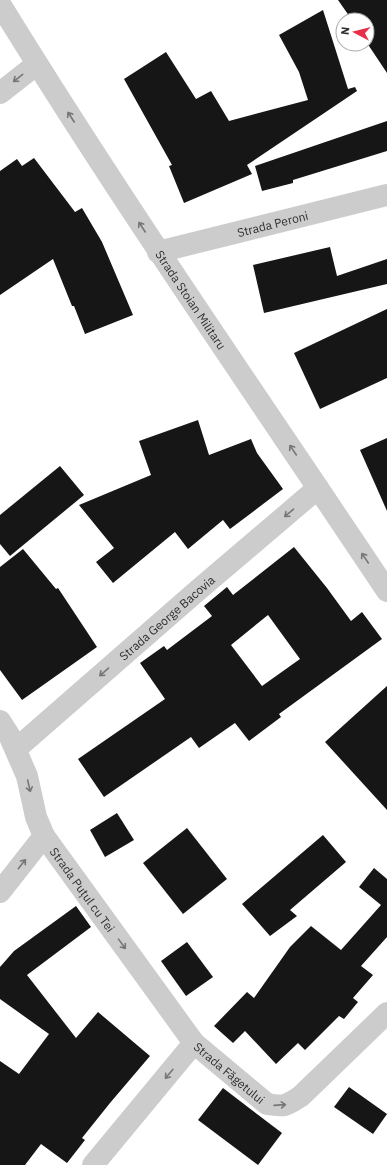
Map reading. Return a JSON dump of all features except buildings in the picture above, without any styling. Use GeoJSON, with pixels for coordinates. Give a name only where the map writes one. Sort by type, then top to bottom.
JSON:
{"type":"FeatureCollection","features":[{"type":"Feature","properties":{"kind":"street","name":"Strada Stoian Militaru"},"geometry":{"type":"LineString","coordinates":[[0,4],[158,252],[387,591]]}},
{"type":"Feature","properties":{"kind":"street"},"geometry":{"type":"LineString","coordinates":[[0,93],[37,64]]}},
{"type":"Feature","properties":{"kind":"street","name":"Strada Peroni"},"geometry":{"type":"LineString","coordinates":[[158,252],[387,195]]}},
{"type":"Feature","properties":{"kind":"street","name":"Strada George Bacovia"},"geometry":{"type":"LineString","coordinates":[[16,749],[318,488]]}},
{"type":"Feature","properties":{"kind":"street","name":"Strada Puțul cu Tei"},"geometry":{"type":"LineString","coordinates":[[0,721],[16,749],[26,776],[36,817],[44,836],[194,1043]]}},
{"type":"Feature","properties":{"kind":"street"},"geometry":{"type":"LineString","coordinates":[[0,892],[44,836]]}},
{"type":"Feature","properties":{"kind":"street","name":"Strada Făgetului"},"geometry":{"type":"LineString","coordinates":[[93,1165],[194,1043],[268,1104],[280,1106],[290,1103],[301,1096],[387,1013]]}}]}
